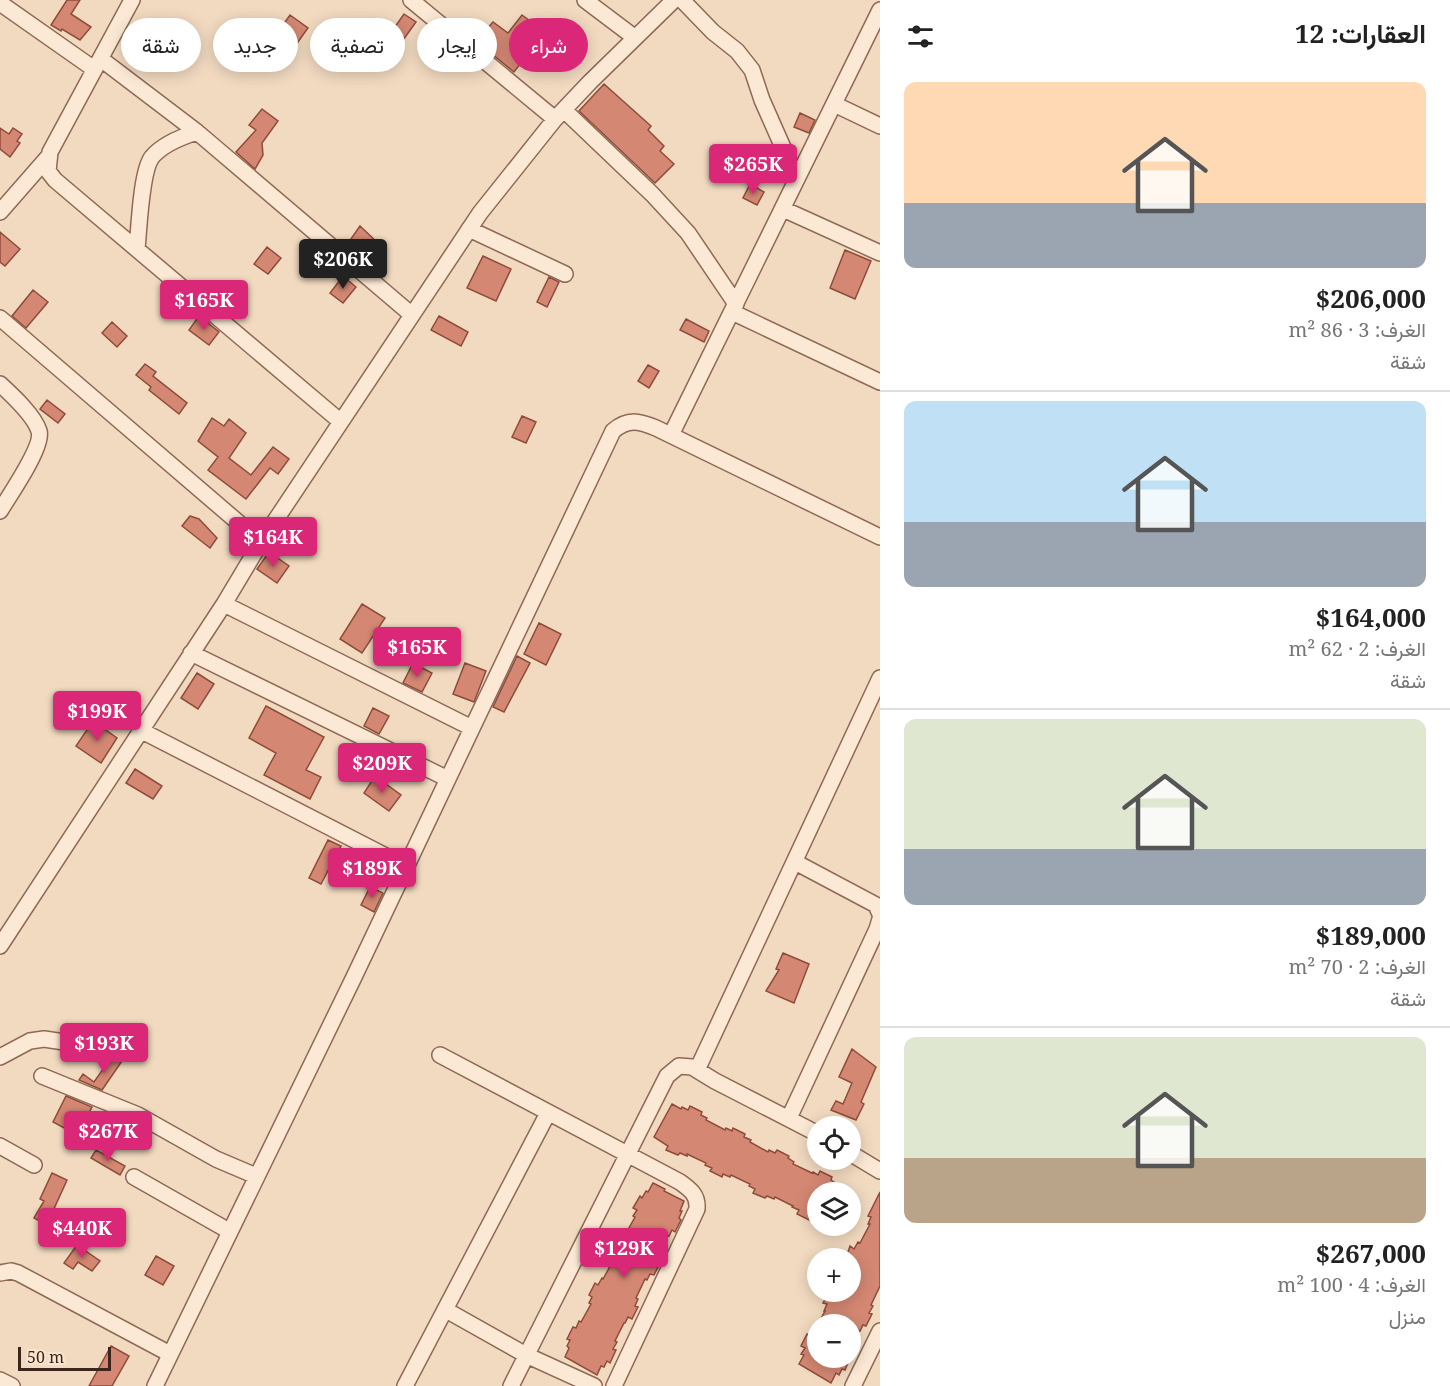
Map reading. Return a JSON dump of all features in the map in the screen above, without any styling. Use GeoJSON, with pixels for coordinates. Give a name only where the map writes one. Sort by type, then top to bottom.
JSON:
{"type":"FeatureCollection","features":[{"type":"Feature","properties":{"kind":"street"},"geometry":{"type":"LineString","coordinates":[[0,212],[50,155],[132,0]]}},
{"type":"Feature","properties":{"kind":"street"},"geometry":{"type":"LineString","coordinates":[[411,0],[560,115],[637,179],[688,233],[734,308],[880,382]]}},
{"type":"Feature","properties":{"kind":"street"},"geometry":{"type":"LineString","coordinates":[[585,0],[634,37]]}},
{"type":"Feature","properties":{"kind":"street"},"geometry":{"type":"LineString","coordinates":[[0,946],[224,604],[261,543],[480,213],[560,115],[634,37],[674,0]]}},
{"type":"Feature","properties":{"kind":"street"},"geometry":{"type":"LineString","coordinates":[[682,0],[713,32],[737,51],[752,70],[762,100],[796,177]]}},
{"type":"Feature","properties":{"kind":"street"},"geometry":{"type":"LineString","coordinates":[[0,3],[97,64],[197,132],[412,315]]}},
{"type":"Feature","properties":{"kind":"street"},"geometry":{"type":"LineString","coordinates":[[670,435],[880,10]]}},
{"type":"Feature","properties":{"kind":"street"},"geometry":{"type":"LineString","coordinates":[[834,104],[880,126]]}},
{"type":"Feature","properties":{"kind":"street"},"geometry":{"type":"LineString","coordinates":[[137,249],[146,175],[152,158],[170,143],[197,132]]}},
{"type":"Feature","properties":{"kind":"street"},"geometry":{"type":"LineString","coordinates":[[50,155],[48,166],[51,176],[341,422]]}},
{"type":"Feature","properties":{"kind":"street"},"geometry":{"type":"LineString","coordinates":[[783,209],[880,253]]}},
{"type":"Feature","properties":{"kind":"street"},"geometry":{"type":"LineString","coordinates":[[469,229],[565,274]]}},
{"type":"Feature","properties":{"kind":"street"},"geometry":{"type":"LineString","coordinates":[[0,318],[261,543]]}},
{"type":"Feature","properties":{"kind":"street"},"geometry":{"type":"LineString","coordinates":[[0,384],[32,420],[39,432],[39,440],[34,453],[0,511]]}},
{"type":"Feature","properties":{"kind":"street"},"geometry":{"type":"LineString","coordinates":[[155,1386],[406,867],[613,431],[628,421],[640,422],[880,537]]}},
{"type":"Feature","properties":{"kind":"street"},"geometry":{"type":"LineString","coordinates":[[224,604],[472,728]]}},
{"type":"Feature","properties":{"kind":"street"},"geometry":{"type":"LineString","coordinates":[[191,653],[448,779]]}},
{"type":"Feature","properties":{"kind":"street"},"geometry":{"type":"LineString","coordinates":[[697,1070],[880,678]]}},
{"type":"Feature","properties":{"kind":"street"},"geometry":{"type":"LineString","coordinates":[[141,731],[406,867]]}},
{"type":"Feature","properties":{"kind":"street"},"geometry":{"type":"LineString","coordinates":[[795,862],[876,905],[880,914]]}},
{"type":"Feature","properties":{"kind":"street"},"geometry":{"type":"LineString","coordinates":[[789,1118],[880,919]]}},
{"type":"Feature","properties":{"kind":"street"},"geometry":{"type":"LineString","coordinates":[[0,1057],[30,1041],[44,1039],[78,1044]]}},
{"type":"Feature","properties":{"kind":"street"},"geometry":{"type":"LineString","coordinates":[[440,1055],[690,1189],[698,1200],[698,1209],[614,1386]]}},
{"type":"Feature","properties":{"kind":"street"},"geometry":{"type":"LineString","coordinates":[[511,1386],[667,1076],[679,1066],[692,1067],[807,1128]]}},
{"type":"Feature","properties":{"kind":"street"},"geometry":{"type":"LineString","coordinates":[[42,1076],[138,1115],[216,1159],[256,1176]]}},
{"type":"Feature","properties":{"kind":"street"},"geometry":{"type":"LineString","coordinates":[[405,1386],[548,1113]]}},
{"type":"Feature","properties":{"kind":"street"},"geometry":{"type":"LineString","coordinates":[[0,1146],[34,1165]]}},
{"type":"Feature","properties":{"kind":"street"},"geometry":{"type":"LineString","coordinates":[[861,1160],[880,1171]]}},
{"type":"Feature","properties":{"kind":"street"},"geometry":{"type":"LineString","coordinates":[[134,1177],[229,1231]]}},
{"type":"Feature","properties":{"kind":"street"},"geometry":{"type":"LineString","coordinates":[[0,1274],[11,1270],[18,1273],[170,1354]]}},
{"type":"Feature","properties":{"kind":"street"},"geometry":{"type":"LineString","coordinates":[[446,1310],[526,1355],[594,1386]]}},
{"type":"Feature","properties":{"kind":"street"},"geometry":{"type":"LineString","coordinates":[[853,1386],[880,1331]]}},
{"type":"Feature","properties":{"kind":"street"},"geometry":{"type":"LineString","coordinates":[[0,1380],[12,1386]]}},
{"type":"Feature","properties":{"kind":"building"},"geometry":{"type":"Polygon","coordinates":[[[67,0],[80,0],[71,14],[91,27],[80,40],[51,25],[67,0]]]}},
{"type":"Feature","properties":{"kind":"building"},"geometry":{"type":"Polygon","coordinates":[[[404,14],[416,22],[405,37],[405,18],[401,18],[404,14]]]}},
{"type":"Feature","properties":{"kind":"building"},"geometry":{"type":"Polygon","coordinates":[[[298,21],[308,28],[298,42],[298,21]]]}},
{"type":"Feature","properties":{"kind":"building"},"geometry":{"type":"Polygon","coordinates":[[[497,25],[508,33],[509,68],[497,58],[497,25]]]}},
{"type":"Feature","properties":{"kind":"building"},"geometry":{"type":"Polygon","coordinates":[[[604,84],[651,126],[648,130],[664,146],[660,151],[674,164],[655,183],[579,111],[604,84]]]}},
{"type":"Feature","properties":{"kind":"building"},"geometry":{"type":"Polygon","coordinates":[[[262,109],[278,121],[262,143],[263,155],[255,169],[236,152],[256,130],[249,125],[262,109]]]}},
{"type":"Feature","properties":{"kind":"building"},"geometry":{"type":"Polygon","coordinates":[[[800,113],[815,120],[809,133],[794,127],[800,113]]]}},
{"type":"Feature","properties":{"kind":"building"},"geometry":{"type":"Polygon","coordinates":[[[0,128],[9,134],[13,128],[22,134],[17,141],[20,143],[10,157],[0,149],[0,128]]]}},
{"type":"Feature","properties":{"kind":"building"},"geometry":{"type":"Polygon","coordinates":[[[750,184],[764,192],[757,205],[743,198],[750,184]]]}},
{"type":"Feature","properties":{"kind":"building"},"geometry":{"type":"Polygon","coordinates":[[[360,226],[378,243],[372,251],[376,255],[369,264],[346,246],[360,226]]]}},
{"type":"Feature","properties":{"kind":"building"},"geometry":{"type":"Polygon","coordinates":[[[0,232],[20,249],[5,266],[0,262],[0,232]]]}},
{"type":"Feature","properties":{"kind":"building"},"geometry":{"type":"Polygon","coordinates":[[[267,247],[281,258],[268,274],[254,264],[267,247]]]}},
{"type":"Feature","properties":{"kind":"building"},"geometry":{"type":"Polygon","coordinates":[[[845,250],[871,261],[855,299],[830,288],[845,250]]]}},
{"type":"Feature","properties":{"kind":"building"},"geometry":{"type":"Polygon","coordinates":[[[483,256],[511,269],[496,301],[467,288],[483,256]]]}},
{"type":"Feature","properties":{"kind":"building"},"geometry":{"type":"Polygon","coordinates":[[[343,276],[356,287],[343,303],[330,293],[343,276]]]}},
{"type":"Feature","properties":{"kind":"building"},"geometry":{"type":"Polygon","coordinates":[[[549,277],[559,282],[547,307],[537,302],[549,277]]]}},
{"type":"Feature","properties":{"kind":"building"},"geometry":{"type":"Polygon","coordinates":[[[33,290],[48,302],[26,328],[12,316],[33,290]]]}},
{"type":"Feature","properties":{"kind":"building"},"geometry":{"type":"Polygon","coordinates":[[[199,316],[219,332],[209,345],[189,330],[199,316]]]}},
{"type":"Feature","properties":{"kind":"building"},"geometry":{"type":"Polygon","coordinates":[[[439,316],[468,332],[461,346],[431,330],[439,316]]]}},
{"type":"Feature","properties":{"kind":"building"},"geometry":{"type":"Polygon","coordinates":[[[686,319],[709,331],[704,342],[680,330],[686,319]]]}},
{"type":"Feature","properties":{"kind":"building"},"geometry":{"type":"Polygon","coordinates":[[[112,322],[127,336],[117,347],[102,333],[112,322]]]}},
{"type":"Feature","properties":{"kind":"building"},"geometry":{"type":"Polygon","coordinates":[[[145,364],[156,372],[153,376],[187,403],[179,414],[149,390],[151,387],[136,375],[145,364]]]}},
{"type":"Feature","properties":{"kind":"building"},"geometry":{"type":"Polygon","coordinates":[[[648,365],[659,371],[649,388],[638,381],[648,365]]]}},
{"type":"Feature","properties":{"kind":"building"},"geometry":{"type":"Polygon","coordinates":[[[47,400],[65,414],[58,423],[40,409],[47,400]]]}},
{"type":"Feature","properties":{"kind":"building"},"geometry":{"type":"Polygon","coordinates":[[[522,416],[536,422],[526,443],[512,437],[522,416]]]}},
{"type":"Feature","properties":{"kind":"building"},"geometry":{"type":"Polygon","coordinates":[[[212,418],[224,426],[229,419],[246,433],[229,458],[251,475],[273,447],[289,459],[278,474],[270,468],[246,499],[208,470],[218,457],[198,441],[212,418]]]}},
{"type":"Feature","properties":{"kind":"building"},"geometry":{"type":"Polygon","coordinates":[[[190,516],[199,519],[217,538],[210,548],[182,526],[190,516]]]}},
{"type":"Feature","properties":{"kind":"building"},"geometry":{"type":"Polygon","coordinates":[[[269,552],[289,566],[277,583],[257,569],[269,552]]]}},
{"type":"Feature","properties":{"kind":"building"},"geometry":{"type":"Polygon","coordinates":[[[362,604],[385,618],[362,653],[340,639],[362,604]]]}},
{"type":"Feature","properties":{"kind":"building"},"geometry":{"type":"Polygon","coordinates":[[[539,623],[561,634],[546,665],[524,654],[539,623]]]}},
{"type":"Feature","properties":{"kind":"building"},"geometry":{"type":"Polygon","coordinates":[[[517,656],[530,663],[504,712],[493,707],[517,656]]]}},
{"type":"Feature","properties":{"kind":"building"},"geometry":{"type":"Polygon","coordinates":[[[413,663],[432,673],[422,692],[403,683],[413,663]]]}},
{"type":"Feature","properties":{"kind":"building"},"geometry":{"type":"Polygon","coordinates":[[[465,663],[486,671],[474,702],[453,694],[465,663]]]}},
{"type":"Feature","properties":{"kind":"building"},"geometry":{"type":"Polygon","coordinates":[[[197,673],[214,684],[198,709],[181,698],[197,673]]]}},
{"type":"Feature","properties":{"kind":"building"},"geometry":{"type":"Polygon","coordinates":[[[266,706],[324,737],[306,770],[321,777],[310,799],[264,775],[276,753],[249,738],[266,706]]]}},
{"type":"Feature","properties":{"kind":"building"},"geometry":{"type":"Polygon","coordinates":[[[373,708],[389,716],[379,734],[364,726],[373,708]]]}},
{"type":"Feature","properties":{"kind":"building"},"geometry":{"type":"Polygon","coordinates":[[[93,721],[117,738],[101,763],[76,746],[93,721]]]}},
{"type":"Feature","properties":{"kind":"building"},"geometry":{"type":"Polygon","coordinates":[[[135,769],[162,786],[153,799],[126,783],[135,769]]]}},
{"type":"Feature","properties":{"kind":"building"},"geometry":{"type":"Polygon","coordinates":[[[375,776],[401,795],[389,811],[364,793],[375,776]]]}},
{"type":"Feature","properties":{"kind":"building"},"geometry":{"type":"Polygon","coordinates":[[[328,840],[341,846],[321,884],[309,878],[328,840]]]}},
{"type":"Feature","properties":{"kind":"building"},"geometry":{"type":"Polygon","coordinates":[[[370,887],[383,893],[374,912],[361,905],[370,887]]]}},
{"type":"Feature","properties":{"kind":"building"},"geometry":{"type":"Polygon","coordinates":[[[783,953],[809,964],[794,1003],[766,991],[779,970],[776,969],[783,953]]]}},
{"type":"Feature","properties":{"kind":"building"},"geometry":{"type":"Polygon","coordinates":[[[120,1030],[132,1037],[123,1052],[111,1044],[120,1030]]]}},
{"type":"Feature","properties":{"kind":"building"},"geometry":{"type":"Polygon","coordinates":[[[852,1049],[876,1067],[861,1102],[864,1104],[858,1116],[846,1116],[831,1110],[836,1101],[843,1104],[852,1083],[839,1077],[852,1049]]]}},
{"type":"Feature","properties":{"kind":"building"},"geometry":{"type":"Polygon","coordinates":[[[113,1055],[122,1061],[102,1090],[79,1080],[83,1074],[94,1082],[113,1055]]]}},
{"type":"Feature","properties":{"kind":"building"},"geometry":{"type":"Polygon","coordinates":[[[66,1096],[92,1107],[77,1135],[53,1122],[66,1096]]]}},
{"type":"Feature","properties":{"kind":"building"},"geometry":{"type":"Polygon","coordinates":[[[672,1104],[688,1110],[690,1106],[702,1112],[701,1115],[707,1118],[706,1120],[725,1130],[726,1128],[732,1131],[733,1128],[745,1134],[744,1137],[751,1140],[750,1142],[768,1152],[769,1150],[775,1153],[777,1150],[789,1156],[793,1164],[818,1175],[820,1171],[832,1177],[831,1180],[834,1182],[807,1182],[807,1219],[797,1214],[799,1210],[775,1197],[774,1199],[767,1196],[765,1198],[753,1193],[755,1189],[749,1186],[750,1184],[731,1175],[730,1177],[723,1174],[722,1177],[710,1171],[712,1168],[705,1165],[706,1163],[687,1154],[687,1156],[680,1153],[678,1155],[666,1150],[668,1146],[654,1137],[672,1104]]]}},
{"type":"Feature","properties":{"kind":"building"},"geometry":{"type":"Polygon","coordinates":[[[96,1150],[125,1166],[120,1175],[91,1158],[96,1150]]]}},
{"type":"Feature","properties":{"kind":"building"},"geometry":{"type":"Polygon","coordinates":[[[52,1173],[67,1180],[53,1211],[61,1217],[53,1228],[34,1218],[44,1201],[40,1199],[52,1173]]]}},
{"type":"Feature","properties":{"kind":"building"},"geometry":{"type":"Polygon","coordinates":[[[653,1183],[684,1201],[680,1211],[682,1211],[679,1218],[681,1220],[675,1232],[672,1230],[669,1236],[667,1235],[658,1254],[660,1255],[657,1262],[660,1263],[654,1275],[650,1274],[647,1280],[645,1279],[636,1298],[638,1299],[635,1306],[638,1307],[632,1319],[628,1317],[615,1341],[617,1342],[613,1349],[616,1350],[610,1363],[607,1361],[604,1367],[601,1366],[597,1375],[565,1357],[570,1340],[567,1339],[573,1327],[576,1328],[579,1321],[581,1322],[591,1304],[589,1303],[592,1297],[589,1295],[595,1283],[598,1285],[603,1279],[613,1261],[611,1259],[615,1253],[611,1252],[617,1240],[620,1241],[623,1234],[625,1235],[635,1217],[633,1216],[637,1210],[633,1208],[640,1196],[642,1198],[646,1191],[648,1192],[653,1183]]]}},
{"type":"Feature","properties":{"kind":"building"},"geometry":{"type":"Polygon","coordinates":[[[880,1192],[880,1286],[871,1305],[873,1306],[869,1313],[872,1314],[866,1326],[863,1325],[861,1329],[861,1314],[823,1314],[827,1304],[823,1303],[861,1302],[861,1248],[855,1248],[858,1242],[860,1243],[870,1224],[868,1224],[871,1217],[868,1216],[880,1192]]]}},
{"type":"Feature","properties":{"kind":"building"},"geometry":{"type":"Polygon","coordinates":[[[77,1245],[100,1261],[92,1271],[78,1262],[73,1269],[64,1263],[77,1245]]]}},
{"type":"Feature","properties":{"kind":"building"},"geometry":{"type":"Polygon","coordinates":[[[156,1256],[174,1266],[163,1285],[145,1275],[156,1256]]]}},
{"type":"Feature","properties":{"kind":"building"},"geometry":{"type":"Polygon","coordinates":[[[807,1334],[807,1368],[846,1368],[845,1370],[842,1369],[839,1375],[836,1373],[831,1383],[799,1364],[805,1348],[801,1346],[807,1334]]]}},
{"type":"Feature","properties":{"kind":"building"},"geometry":{"type":"Polygon","coordinates":[[[111,1346],[129,1356],[112,1386],[89,1386],[111,1346]]]}}]}
